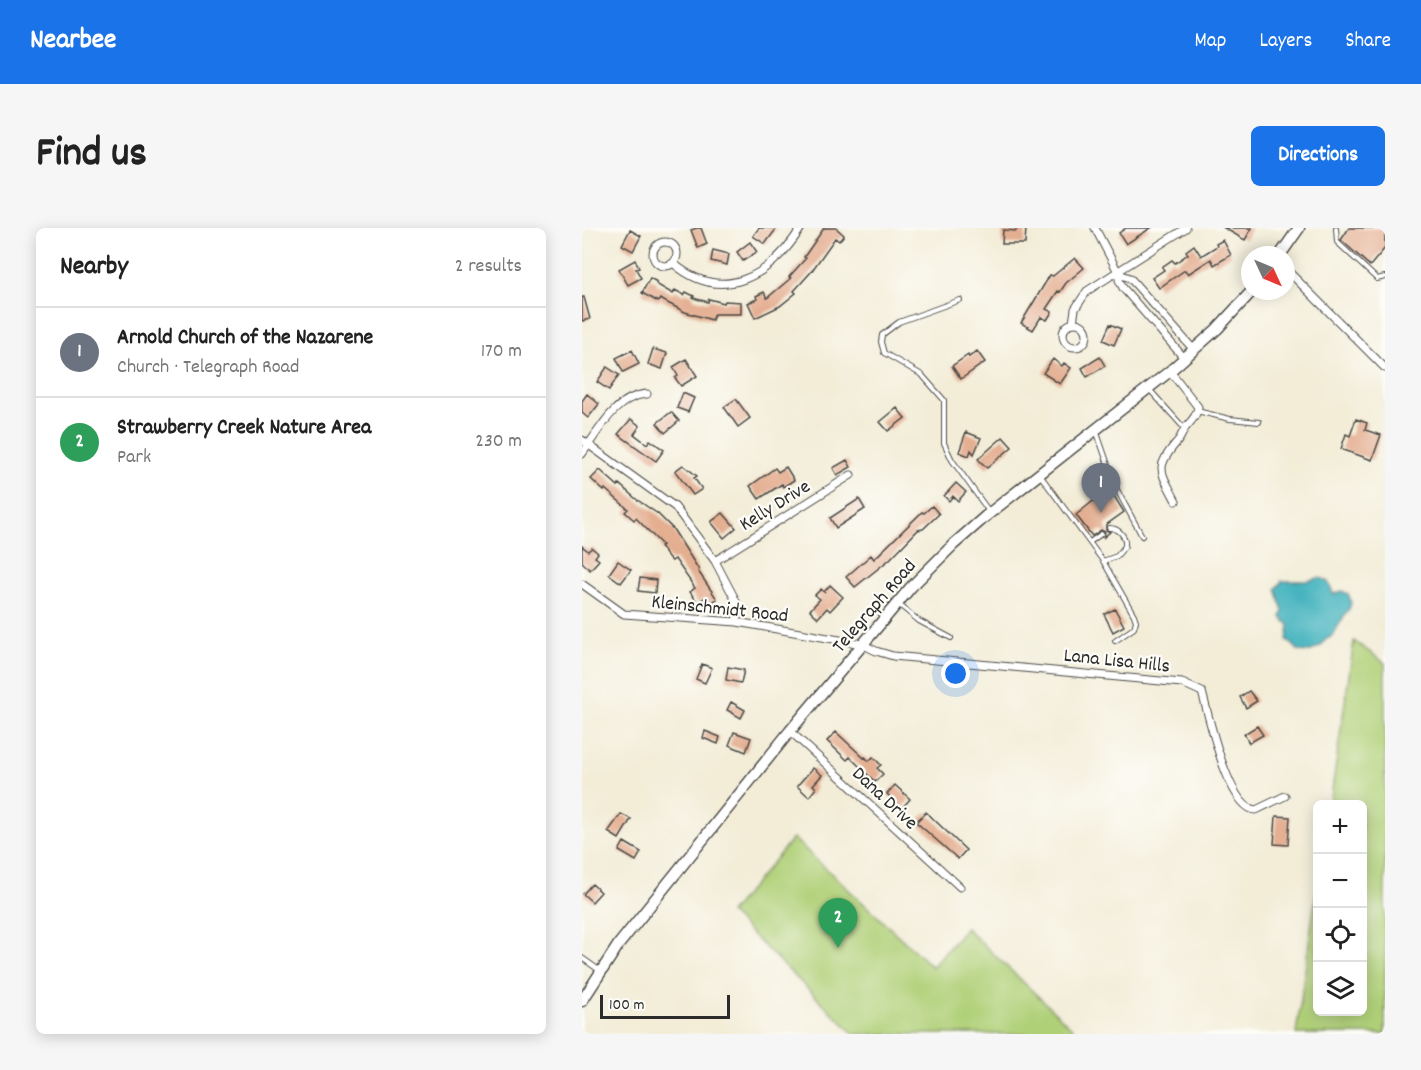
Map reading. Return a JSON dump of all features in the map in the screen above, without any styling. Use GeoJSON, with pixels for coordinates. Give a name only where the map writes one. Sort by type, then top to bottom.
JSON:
{"type":"FeatureCollection","features":[{"type":"Feature","properties":{"kind":"main road"},"geometry":{"type":"LineString","coordinates":[[1286,246],[1299,228]]}},
{"type":"Feature","properties":{"kind":"main road","name":"Telegraph Road"},"geometry":{"type":"LineString","coordinates":[[582,1001],[600,970],[626,934],[897,603],[933,565],[990,513],[1185,359],[1243,300]]}},
{"type":"Feature","properties":{"kind":"street"},"geometry":{"type":"LineString","coordinates":[[673,263],[698,280],[714,284],[737,282],[759,274],[772,263],[801,228]]}},
{"type":"Feature","properties":{"kind":"street"},"geometry":{"type":"LineString","coordinates":[[1095,228],[1119,273],[1119,280],[1123,288],[1185,359]]}},
{"type":"Feature","properties":{"kind":"street"},"geometry":{"type":"LineString","coordinates":[[1073,322],[1075,309],[1087,291],[1119,273],[1186,228]]}},
{"type":"Feature","properties":{"kind":"street"},"geometry":{"type":"LineString","coordinates":[[1119,273],[1130,278],[1194,350]]}},
{"type":"Feature","properties":{"kind":"street"},"geometry":{"type":"LineString","coordinates":[[1295,278],[1385,368]]}},
{"type":"Feature","properties":{"kind":"street"},"geometry":{"type":"LineString","coordinates":[[1170,371],[1198,407],[1196,416],[1184,429],[1178,441],[1168,450],[1162,462],[1162,471],[1176,501]]}},
{"type":"Feature","properties":{"kind":"street"},"geometry":{"type":"LineString","coordinates":[[582,454],[585,443],[614,410],[639,394],[647,394]]}},
{"type":"Feature","properties":{"kind":"street"},"geometry":{"type":"LineString","coordinates":[[585,443],[675,507],[715,561],[736,601],[737,622]]}},
{"type":"Feature","properties":{"kind":"street","name":"Kelly Drive"},"geometry":{"type":"LineString","coordinates":[[715,561],[851,475]]}},
{"type":"Feature","properties":{"kind":"street","name":"Kleinschmidt Road"},"geometry":{"type":"LineString","coordinates":[[582,584],[624,614],[737,622],[862,644]]}},
{"type":"Feature","properties":{"kind":"street","name":"Lana Lisa Hills"},"geometry":{"type":"LineString","coordinates":[[862,644],[893,656],[1182,682],[1202,692],[1224,767],[1236,795],[1245,806],[1256,810],[1286,796]]}},
{"type":"Feature","properties":{"kind":"street","name":"Dana Drive"},"geometry":{"type":"LineString","coordinates":[[790,731],[960,887]]}},
{"type":"Feature","properties":{"kind":"lane"},"geometry":{"type":"LineString","coordinates":[[1336,228],[1337,242],[1377,279],[1385,277]]}},
{"type":"Feature","properties":{"kind":"lane"},"geometry":{"type":"LineString","coordinates":[[960,300],[899,322],[882,335],[881,342],[884,353],[922,375],[944,400],[944,443],[952,460],[990,513]]}},
{"type":"Feature","properties":{"kind":"lane"},"geometry":{"type":"LineString","coordinates":[[1149,389],[1184,429]]}},
{"type":"Feature","properties":{"kind":"lane"},"geometry":{"type":"LineString","coordinates":[[1197,411],[1230,419],[1259,422]]}},
{"type":"Feature","properties":{"kind":"lane"},"geometry":{"type":"LineString","coordinates":[[1096,430],[1116,488],[1142,536]]}},
{"type":"Feature","properties":{"kind":"lane"},"geometry":{"type":"LineString","coordinates":[[1040,474],[1103,561],[1135,618],[1136,624],[1131,631],[1114,641]]}},
{"type":"Feature","properties":{"kind":"lane"},"geometry":{"type":"LineString","coordinates":[[1103,561],[1117,556],[1125,546],[1125,539],[1121,532],[1109,528]]}},
{"type":"Feature","properties":{"kind":"lane"},"geometry":{"type":"LineString","coordinates":[[1090,542],[1101,534]]}},
{"type":"Feature","properties":{"kind":"lane"},"geometry":{"type":"LineString","coordinates":[[897,603],[919,621],[951,638]]}},
{"type":"Feature","properties":{"kind":"lane"},"geometry":{"type":"LineString","coordinates":[[582,958],[600,970]]}},
{"type":"Feature","properties":{"kind":"green space"},"geometry":{"type":"Polygon","coordinates":[[[1354,641],[1385,663],[1385,1034],[1296,1034],[1313,915],[1313,1016],[1367,1016],[1367,800],[1331,800],[1354,641]]]}},
{"type":"Feature","properties":{"kind":"green space"},"geometry":{"type":"Polygon","coordinates":[[[793,838],[932,967],[966,928],[1078,1034],[854,1034],[730,913],[793,838]]]}},
{"type":"Feature","properties":{"kind":"water"},"geometry":{"type":"Polygon","coordinates":[[[1318,578],[1327,581],[1333,594],[1342,591],[1348,594],[1351,601],[1350,607],[1332,636],[1321,646],[1309,652],[1299,651],[1287,640],[1289,625],[1281,617],[1283,611],[1276,589],[1282,581],[1306,581],[1318,578]]]}},
{"type":"Feature","properties":{"kind":"building"},"geometry":{"type":"Polygon","coordinates":[[[701,228],[707,244],[698,248],[691,230],[701,228]]]}},
{"type":"Feature","properties":{"kind":"building"},"geometry":{"type":"Polygon","coordinates":[[[759,228],[777,228],[765,244],[753,236],[759,228]]]}},
{"type":"Feature","properties":{"kind":"building"},"geometry":{"type":"Polygon","coordinates":[[[824,228],[836,228],[844,235],[839,241],[835,238],[811,272],[794,291],[796,293],[780,306],[755,318],[748,303],[757,299],[756,296],[764,292],[767,298],[791,278],[789,277],[806,258],[804,257],[824,228]]]}},
{"type":"Feature","properties":{"kind":"building"},"geometry":{"type":"Polygon","coordinates":[[[1016,228],[1026,228],[1025,244],[1002,244],[1003,230],[1016,231],[1016,228]]]}},
{"type":"Feature","properties":{"kind":"building"},"geometry":{"type":"Polygon","coordinates":[[[1126,228],[1151,228],[1126,244],[1119,233],[1126,228]]]}},
{"type":"Feature","properties":{"kind":"building"},"geometry":{"type":"Polygon","coordinates":[[[1224,228],[1252,228],[1245,240],[1224,228]]]}},
{"type":"Feature","properties":{"kind":"building"},"geometry":{"type":"Polygon","coordinates":[[[1349,228],[1385,228],[1385,248],[1370,266],[1341,240],[1349,228]]]}},
{"type":"Feature","properties":{"kind":"building"},"geometry":{"type":"Polygon","coordinates":[[[630,230],[641,236],[633,251],[622,245],[630,230]]]}},
{"type":"Feature","properties":{"kind":"building"},"geometry":{"type":"Polygon","coordinates":[[[1223,240],[1231,255],[1214,265],[1211,259],[1188,274],[1185,270],[1159,288],[1152,278],[1164,270],[1162,267],[1172,260],[1175,263],[1188,254],[1186,251],[1194,245],[1201,256],[1223,240]]]}},
{"type":"Feature","properties":{"kind":"building"},"geometry":{"type":"Polygon","coordinates":[[[750,242],[757,252],[743,261],[737,252],[750,242]]]}},
{"type":"Feature","properties":{"kind":"building"},"geometry":{"type":"Polygon","coordinates":[[[713,250],[729,254],[727,265],[711,261],[713,250]]]}},
{"type":"Feature","properties":{"kind":"building"},"geometry":{"type":"Polygon","coordinates":[[[1075,258],[1084,268],[1066,283],[1060,292],[1058,291],[1046,309],[1052,312],[1047,320],[1041,317],[1033,330],[1021,323],[1050,275],[1053,276],[1075,258]]]}},
{"type":"Feature","properties":{"kind":"building"},"geometry":{"type":"Polygon","coordinates":[[[635,260],[639,268],[636,269],[641,278],[628,285],[619,269],[635,260]]]}},
{"type":"Feature","properties":{"kind":"building"},"geometry":{"type":"Polygon","coordinates":[[[650,278],[673,294],[675,290],[684,295],[686,292],[694,296],[693,298],[708,302],[709,299],[724,303],[725,301],[741,302],[741,314],[714,314],[712,320],[685,312],[660,299],[658,302],[642,293],[650,278]]]}},
{"type":"Feature","properties":{"kind":"building"},"geometry":{"type":"Polygon","coordinates":[[[582,297],[584,297],[590,319],[582,321],[582,297]]]}},
{"type":"Feature","properties":{"kind":"building"},"geometry":{"type":"Polygon","coordinates":[[[1110,324],[1121,329],[1114,345],[1103,340],[1110,324]]]}},
{"type":"Feature","properties":{"kind":"building"},"geometry":{"type":"Polygon","coordinates":[[[653,349],[667,353],[662,369],[648,364],[653,349]]]}},
{"type":"Feature","properties":{"kind":"building"},"geometry":{"type":"Polygon","coordinates":[[[632,350],[639,364],[623,372],[616,358],[632,350]]]}},
{"type":"Feature","properties":{"kind":"building"},"geometry":{"type":"Polygon","coordinates":[[[977,351],[985,362],[961,379],[952,366],[977,351]]]}},
{"type":"Feature","properties":{"kind":"building"},"geometry":{"type":"Polygon","coordinates":[[[1100,357],[1105,366],[1087,377],[1082,368],[1100,357]]]}},
{"type":"Feature","properties":{"kind":"building"},"geometry":{"type":"Polygon","coordinates":[[[686,359],[697,376],[681,386],[675,378],[678,376],[673,367],[686,359]]]}},
{"type":"Feature","properties":{"kind":"building"},"geometry":{"type":"Polygon","coordinates":[[[1053,359],[1062,366],[1064,363],[1071,368],[1060,384],[1043,373],[1053,359]]]}},
{"type":"Feature","properties":{"kind":"building"},"geometry":{"type":"Polygon","coordinates":[[[607,367],[619,375],[609,390],[597,382],[607,367]]]}},
{"type":"Feature","properties":{"kind":"building"},"geometry":{"type":"Polygon","coordinates":[[[683,393],[694,398],[688,412],[677,408],[683,393]]]}},
{"type":"Feature","properties":{"kind":"building"},"geometry":{"type":"Polygon","coordinates":[[[587,394],[599,404],[588,418],[582,413],[582,401],[587,394]]]}},
{"type":"Feature","properties":{"kind":"building"},"geometry":{"type":"Polygon","coordinates":[[[736,399],[750,418],[738,427],[724,407],[736,399]]]}},
{"type":"Feature","properties":{"kind":"building"},"geometry":{"type":"Polygon","coordinates":[[[897,408],[905,418],[888,431],[880,422],[897,408]]]}},
{"type":"Feature","properties":{"kind":"building"},"geometry":{"type":"Polygon","coordinates":[[[671,412],[679,421],[665,433],[657,423],[671,412]]]}},
{"type":"Feature","properties":{"kind":"building"},"geometry":{"type":"Polygon","coordinates":[[[631,419],[640,426],[634,434],[647,444],[650,440],[664,450],[656,461],[618,434],[631,419]]]}},
{"type":"Feature","properties":{"kind":"building"},"geometry":{"type":"Polygon","coordinates":[[[1356,419],[1367,423],[1365,430],[1381,435],[1372,460],[1341,449],[1346,434],[1350,436],[1356,419]]]}},
{"type":"Feature","properties":{"kind":"building"},"geometry":{"type":"Polygon","coordinates":[[[966,432],[981,438],[974,454],[971,450],[969,456],[959,452],[966,432]]]}},
{"type":"Feature","properties":{"kind":"building"},"geometry":{"type":"Polygon","coordinates":[[[1003,437],[1012,447],[987,468],[978,459],[1003,437]]]}},
{"type":"Feature","properties":{"kind":"building"},"geometry":{"type":"Polygon","coordinates":[[[847,460],[851,467],[837,475],[833,468],[847,460]]]}},
{"type":"Feature","properties":{"kind":"building"},"geometry":{"type":"Polygon","coordinates":[[[683,465],[697,476],[694,478],[702,489],[693,495],[675,471],[683,465]]]}},
{"type":"Feature","properties":{"kind":"building"},"geometry":{"type":"Polygon","coordinates":[[[786,467],[794,480],[783,487],[782,484],[759,499],[750,486],[775,468],[778,472],[786,467]]]}},
{"type":"Feature","properties":{"kind":"building"},"geometry":{"type":"Polygon","coordinates":[[[600,470],[618,486],[619,484],[658,514],[673,529],[717,599],[709,604],[704,598],[698,603],[690,592],[695,588],[675,559],[672,561],[660,546],[662,545],[636,518],[634,520],[625,512],[628,509],[591,479],[600,470]]]}},
{"type":"Feature","properties":{"kind":"building"},"geometry":{"type":"Polygon","coordinates":[[[956,483],[966,492],[958,501],[953,496],[949,501],[944,496],[956,483]]]}},
{"type":"Feature","properties":{"kind":"building"},"geometry":{"type":"Polygon","coordinates":[[[1109,488],[1124,512],[1106,525],[1106,530],[1110,532],[1104,537],[1105,532],[1101,530],[1092,536],[1076,515],[1109,488]]]}},
{"type":"Feature","properties":{"kind":"building"},"geometry":{"type":"Polygon","coordinates":[[[859,499],[865,509],[836,528],[830,518],[859,499]]]}},
{"type":"Feature","properties":{"kind":"building"},"geometry":{"type":"Polygon","coordinates":[[[932,506],[939,514],[923,529],[918,530],[890,559],[855,587],[846,577],[871,555],[874,559],[922,512],[924,513],[932,506]]]}},
{"type":"Feature","properties":{"kind":"building"},"geometry":{"type":"Polygon","coordinates":[[[723,513],[736,528],[724,538],[711,522],[723,513]]]}},
{"type":"Feature","properties":{"kind":"building"},"geometry":{"type":"Polygon","coordinates":[[[582,546],[588,551],[592,548],[598,553],[595,557],[599,560],[590,570],[582,562],[582,546]]]}},
{"type":"Feature","properties":{"kind":"building"},"geometry":{"type":"Polygon","coordinates":[[[618,561],[631,570],[621,583],[609,574],[618,561]]]}},
{"type":"Feature","properties":{"kind":"building"},"geometry":{"type":"Polygon","coordinates":[[[640,578],[656,580],[655,593],[638,591],[640,578]]]}},
{"type":"Feature","properties":{"kind":"building"},"geometry":{"type":"Polygon","coordinates":[[[830,585],[843,597],[830,611],[827,608],[818,618],[810,610],[820,599],[815,595],[821,589],[824,592],[830,585]]]}},
{"type":"Feature","properties":{"kind":"building"},"geometry":{"type":"Polygon","coordinates":[[[1115,609],[1124,626],[1113,632],[1104,614],[1115,609]]]}},
{"type":"Feature","properties":{"kind":"building"},"geometry":{"type":"Polygon","coordinates":[[[702,664],[712,668],[705,683],[696,679],[702,664]]]}},
{"type":"Feature","properties":{"kind":"building"},"geometry":{"type":"Polygon","coordinates":[[[728,667],[744,670],[741,683],[726,680],[728,667]]]}},
{"type":"Feature","properties":{"kind":"building"},"geometry":{"type":"Polygon","coordinates":[[[1249,691],[1257,701],[1246,708],[1240,697],[1249,691]]]}},
{"type":"Feature","properties":{"kind":"building"},"geometry":{"type":"Polygon","coordinates":[[[731,702],[745,710],[741,718],[727,710],[731,702]]]}},
{"type":"Feature","properties":{"kind":"building"},"geometry":{"type":"Polygon","coordinates":[[[1257,726],[1263,735],[1249,743],[1244,734],[1257,726]]]}},
{"type":"Feature","properties":{"kind":"building"},"geometry":{"type":"Polygon","coordinates":[[[705,731],[720,737],[718,744],[703,738],[705,731]]]}},
{"type":"Feature","properties":{"kind":"building"},"geometry":{"type":"Polygon","coordinates":[[[734,732],[751,738],[746,752],[729,745],[734,732]]]}},
{"type":"Feature","properties":{"kind":"building"},"geometry":{"type":"Polygon","coordinates":[[[836,732],[864,758],[869,761],[873,757],[881,765],[877,768],[883,774],[875,782],[850,757],[847,760],[827,741],[836,732]]]}},
{"type":"Feature","properties":{"kind":"building"},"geometry":{"type":"Polygon","coordinates":[[[813,768],[822,775],[813,785],[816,788],[809,797],[797,786],[813,768]]]}},
{"type":"Feature","properties":{"kind":"building"},"geometry":{"type":"Polygon","coordinates":[[[895,785],[910,799],[902,808],[887,794],[895,785]]]}},
{"type":"Feature","properties":{"kind":"building"},"geometry":{"type":"Polygon","coordinates":[[[926,812],[966,850],[958,859],[916,822],[926,812]]]}},
{"type":"Feature","properties":{"kind":"building"},"geometry":{"type":"Polygon","coordinates":[[[621,814],[631,819],[619,839],[608,832],[621,814]]]}},
{"type":"Feature","properties":{"kind":"building"},"geometry":{"type":"Polygon","coordinates":[[[1276,816],[1290,817],[1288,845],[1274,844],[1276,816]]]}},
{"type":"Feature","properties":{"kind":"building"},"geometry":{"type":"Polygon","coordinates":[[[624,842],[641,852],[636,861],[619,851],[624,842]]]}},
{"type":"Feature","properties":{"kind":"building"},"geometry":{"type":"Polygon","coordinates":[[[592,884],[601,892],[592,902],[583,894],[592,884]]]}},
{"type":"Feature","properties":{"kind":"place","name":"Arnold Church of the Nazarene"},"geometry":{"type":"Point","coordinates":[1101,513]}},
{"type":"Feature","properties":{"kind":"place","name":"Strawberry Creek Nature Area"},"geometry":{"type":"Point","coordinates":[838,948]}}]}
